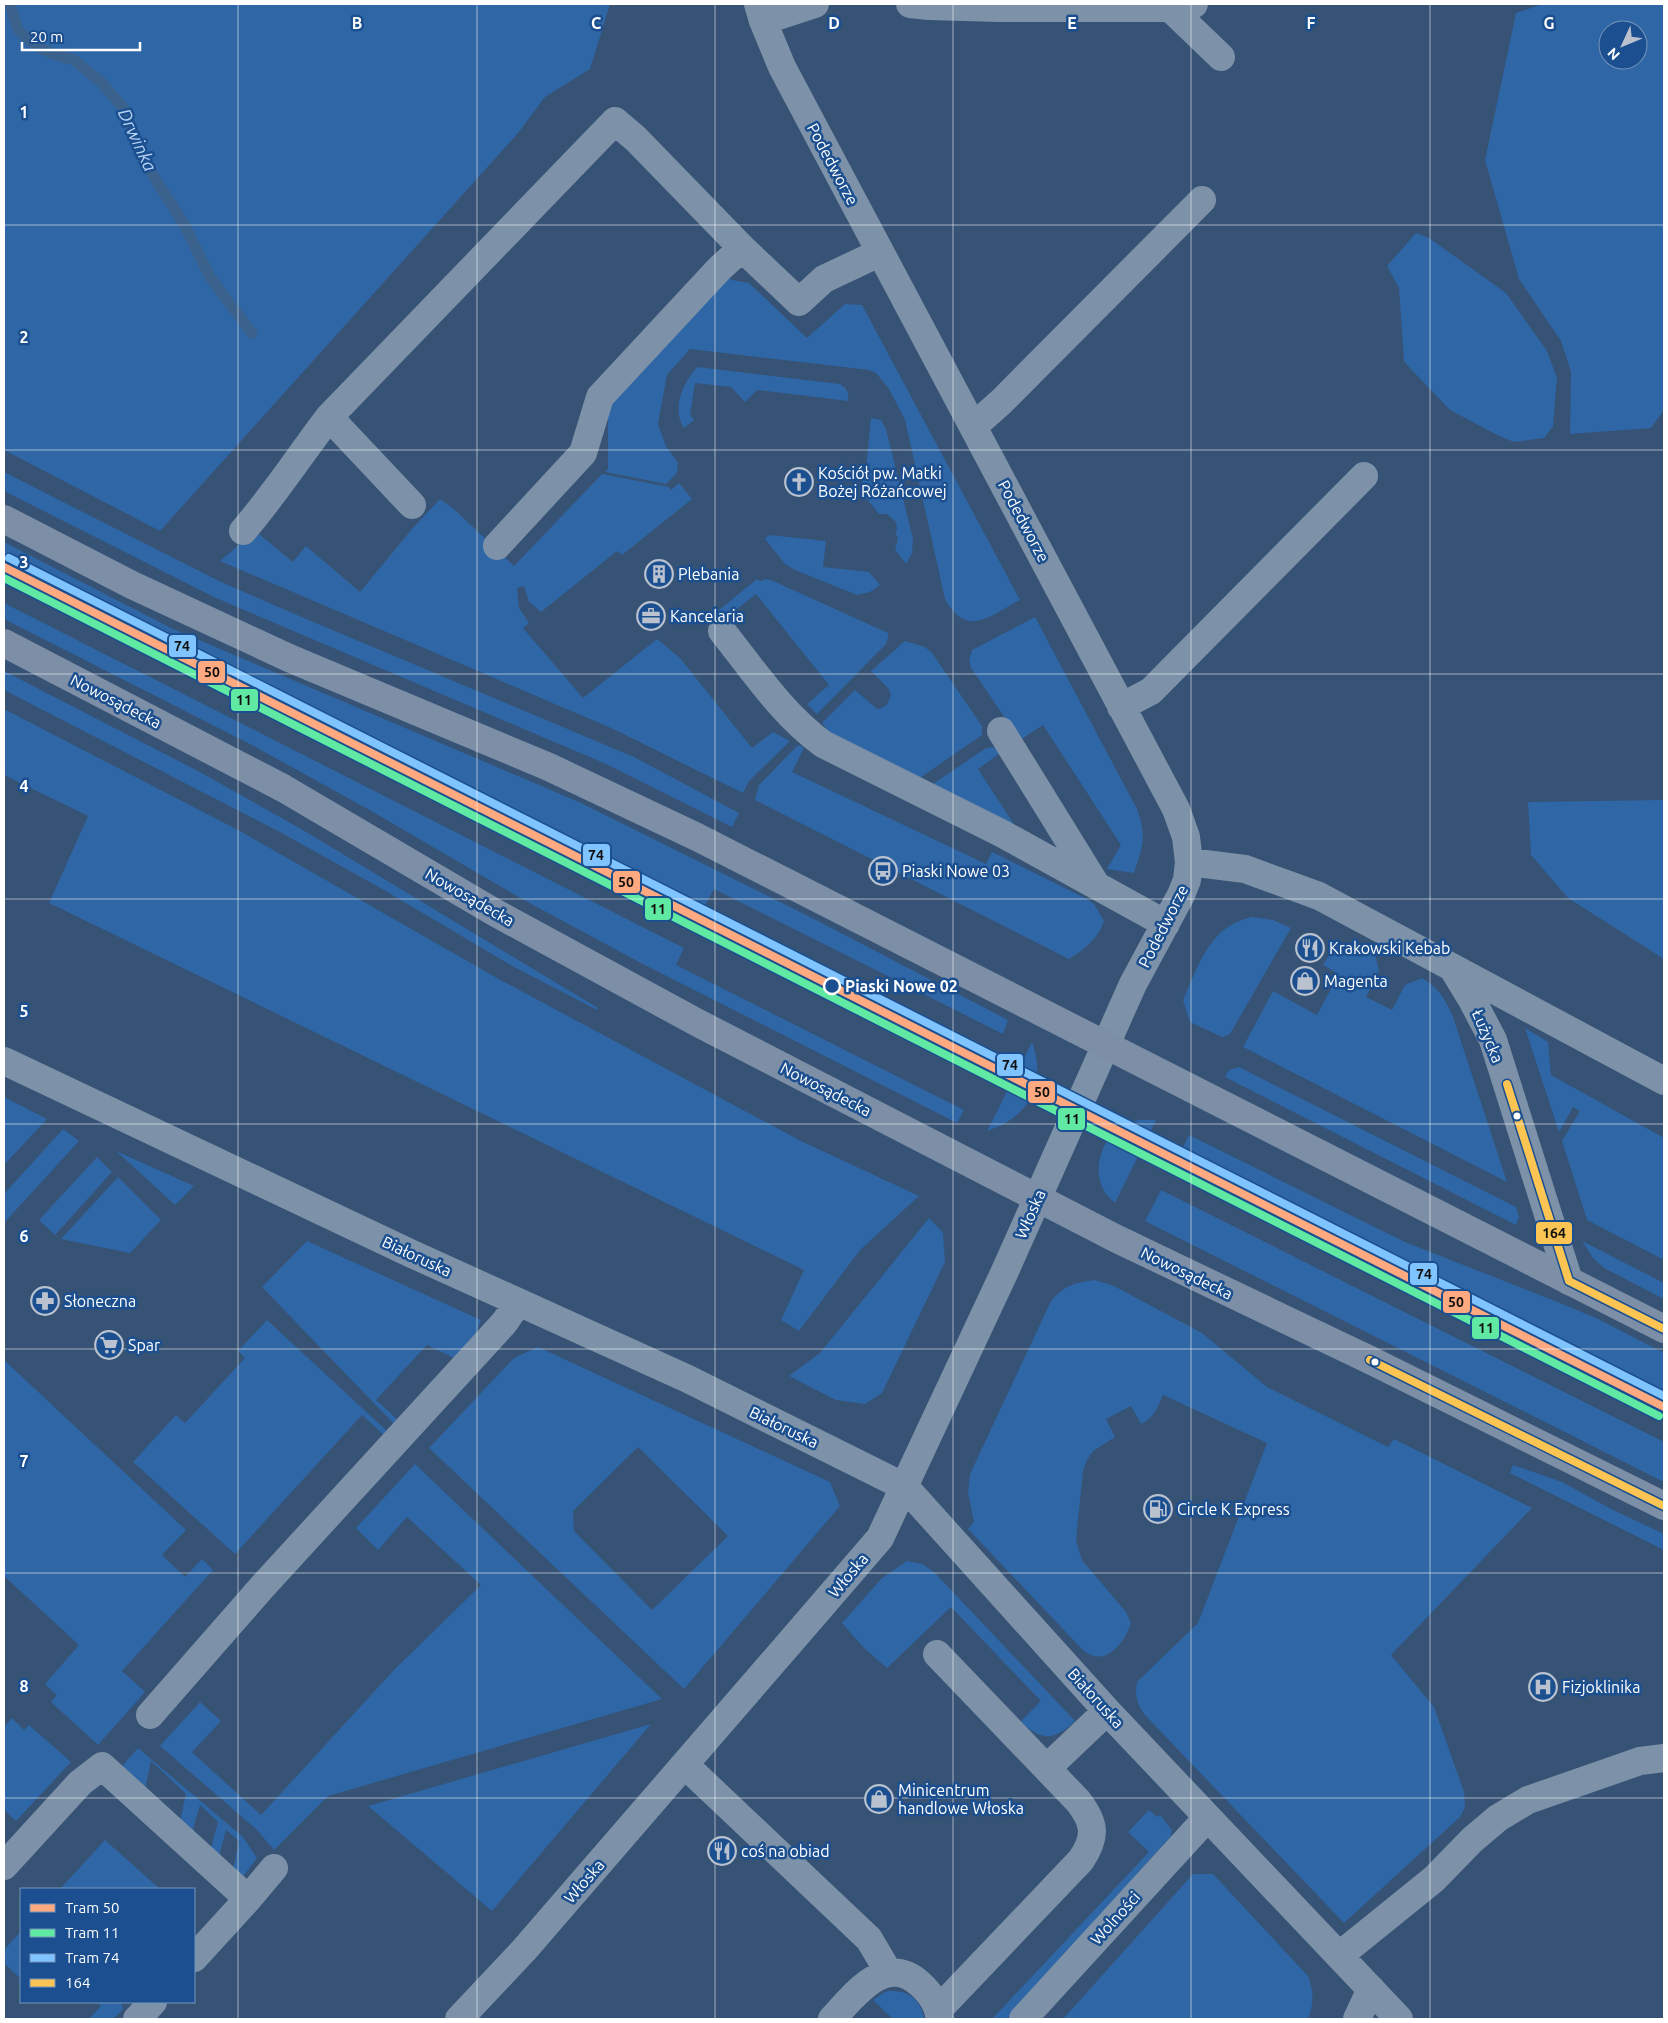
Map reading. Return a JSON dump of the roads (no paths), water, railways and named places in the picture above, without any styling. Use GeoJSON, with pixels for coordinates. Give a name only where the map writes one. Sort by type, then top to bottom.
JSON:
{"type":"FeatureCollection","features":[{"type":"Feature","properties":{"kind":"main road"},"geometry":{"type":"LineString","coordinates":[[4,519],[132,585],[280,654],[549,767],[698,837],[1664,1329]]}},
{"type":"Feature","properties":{"kind":"main road","name":"Nowosądecka"},"geometry":{"type":"LineString","coordinates":[[4,643],[283,788],[494,912],[698,1023],[1036,1198],[1370,1360],[1664,1506]]}},
{"type":"Feature","properties":{"kind":"street"},"geometry":{"type":"LineString","coordinates":[[760,12],[815,4]]}},
{"type":"Feature","properties":{"kind":"street"},"geometry":{"type":"LineString","coordinates":[[910,4],[999,8],[1182,6],[1221,57]]}},
{"type":"Feature","properties":{"kind":"street","name":"Podedworze"},"geometry":{"type":"LineString","coordinates":[[760,12],[782,67],[1176,809],[1186,837],[1189,862],[1187,880],[1166,924],[1133,984],[1106,1045]]}},
{"type":"Feature","properties":{"kind":"street"},"geometry":{"type":"LineString","coordinates":[[243,531],[271,498],[290,468],[328,417],[615,121],[636,139],[742,248],[799,302],[824,280],[880,253]]}},
{"type":"Feature","properties":{"kind":"street"},"geometry":{"type":"LineString","coordinates":[[974,426],[1008,395],[1202,200]]}},
{"type":"Feature","properties":{"kind":"street"},"geometry":{"type":"LineString","coordinates":[[497,546],[584,453],[600,397],[719,269],[742,248]]}},
{"type":"Feature","properties":{"kind":"street"},"geometry":{"type":"LineString","coordinates":[[328,417],[412,505]]}},
{"type":"Feature","properties":{"kind":"street"},"geometry":{"type":"LineString","coordinates":[[1121,707],[1150,691],[1364,476]]}},
{"type":"Feature","properties":{"kind":"street"},"geometry":{"type":"LineString","coordinates":[[722,631],[791,717],[804,731],[823,744],[1001,833],[1166,924]]}},
{"type":"Feature","properties":{"kind":"street"},"geometry":{"type":"LineString","coordinates":[[1001,731],[1096,884]]}},
{"type":"Feature","properties":{"kind":"street","name":"Łużycka"},"geometry":{"type":"LineString","coordinates":[[1189,862],[1245,869],[1319,896],[1664,1081]]}},
{"type":"Feature","properties":{"kind":"street","name":"Łużycka"},"geometry":{"type":"LineString","coordinates":[[1452,967],[1493,1040],[1569,1281]]}},
{"type":"Feature","properties":{"kind":"street","name":"Włoska"},"geometry":{"type":"LineString","coordinates":[[459,2019],[524,1950],[880,1538],[1106,1045]]}},
{"type":"Feature","properties":{"kind":"street","name":"Białoruska"},"geometry":{"type":"LineString","coordinates":[[4,1061],[518,1303],[688,1379],[905,1487],[1107,1711],[1399,2019]]}},
{"type":"Feature","properties":{"kind":"street"},"geometry":{"type":"LineString","coordinates":[[150,1715],[270,1579],[504,1323],[518,1303]]}},
{"type":"Feature","properties":{"kind":"street"},"geometry":{"type":"LineString","coordinates":[[832,2019],[876,1976],[889,1973],[903,1974],[917,1981],[930,1993],[940,2014],[1081,1860],[1089,1848],[1093,1836],[1092,1823],[1086,1811],[937,1654]]}},
{"type":"Feature","properties":{"kind":"street"},"geometry":{"type":"LineString","coordinates":[[1047,1768],[1107,1711]]}},
{"type":"Feature","properties":{"kind":"street"},"geometry":{"type":"LineString","coordinates":[[1340,1955],[1434,1879],[1472,1840],[1498,1818],[1528,1800],[1640,1761],[1664,1758]]}},
{"type":"Feature","properties":{"kind":"street"},"geometry":{"type":"LineString","coordinates":[[684,1765],[869,1939],[889,1973]]}},
{"type":"Feature","properties":{"kind":"street"},"geometry":{"type":"LineString","coordinates":[[4,1866],[80,1783],[102,1766],[248,1899]]}},
{"type":"Feature","properties":{"kind":"street","name":"Wolności"},"geometry":{"type":"LineString","coordinates":[[1023,2019],[1207,1818]]}},
{"type":"Feature","properties":{"kind":"street"},"geometry":{"type":"LineString","coordinates":[[195,1957],[274,1868]]}},
{"type":"Feature","properties":{"kind":"street"},"geometry":{"type":"LineString","coordinates":[[1357,2019],[1371,1989]]}},
{"type":"Feature","properties":{"kind":"street"},"geometry":{"type":"LineString","coordinates":[[137,2019],[152,2003]]}},
{"type":"Feature","properties":{"kind":"waterway","name":"Drwinka"},"geometry":{"type":"LineString","coordinates":[[10,4],[18,30],[36,46],[53,54],[74,60],[101,82],[125,110],[141,156],[185,226],[210,277],[252,333]]}},
{"type":"Feature","properties":{"kind":"tram line","name":"74"},"geometry":{"type":"LineString","coordinates":[[9,558],[1664,1396]]}},
{"type":"Feature","properties":{"kind":"tram line","name":"50"},"geometry":{"type":"LineString","coordinates":[[4,567],[1664,1407]]}},
{"type":"Feature","properties":{"kind":"tram line","name":"11"},"geometry":{"type":"LineString","coordinates":[[4,578],[1659,1416]]}},
{"type":"Feature","properties":{"kind":"place","name":"Kościół pw. Matki Bożej Różańcowej"},"geometry":{"type":"Point","coordinates":[799,482]}},
{"type":"Feature","properties":{"kind":"place","name":"Plebania"},"geometry":{"type":"Point","coordinates":[659,574]}},
{"type":"Feature","properties":{"kind":"place","name":"Kancelaria"},"geometry":{"type":"Point","coordinates":[651,616]}},
{"type":"Feature","properties":{"kind":"place","name":"Piaski Nowe 03"},"geometry":{"type":"Point","coordinates":[883,871]}},
{"type":"Feature","properties":{"kind":"place","name":"Krakowski Kebab"},"geometry":{"type":"Point","coordinates":[1310,948]}},
{"type":"Feature","properties":{"kind":"place","name":"Magenta"},"geometry":{"type":"Point","coordinates":[1305,981]}},
{"type":"Feature","properties":{"kind":"place","name":"Piaski Nowe 02"},"geometry":{"type":"Point","coordinates":[832,986]}},
{"type":"Feature","properties":{"kind":"place","name":"Słoneczna"},"geometry":{"type":"Point","coordinates":[45,1301]}},
{"type":"Feature","properties":{"kind":"place","name":"Spar"},"geometry":{"type":"Point","coordinates":[109,1345]}},
{"type":"Feature","properties":{"kind":"place","name":"Circle K Express"},"geometry":{"type":"Point","coordinates":[1158,1509]}},
{"type":"Feature","properties":{"kind":"place","name":"Fizjoklinika"},"geometry":{"type":"Point","coordinates":[1543,1687]}},
{"type":"Feature","properties":{"kind":"place","name":"Minicentrum handlowe Włoska"},"geometry":{"type":"Point","coordinates":[879,1799]}},
{"type":"Feature","properties":{"kind":"place","name":"coś na obiad"},"geometry":{"type":"Point","coordinates":[722,1851]}}]}
